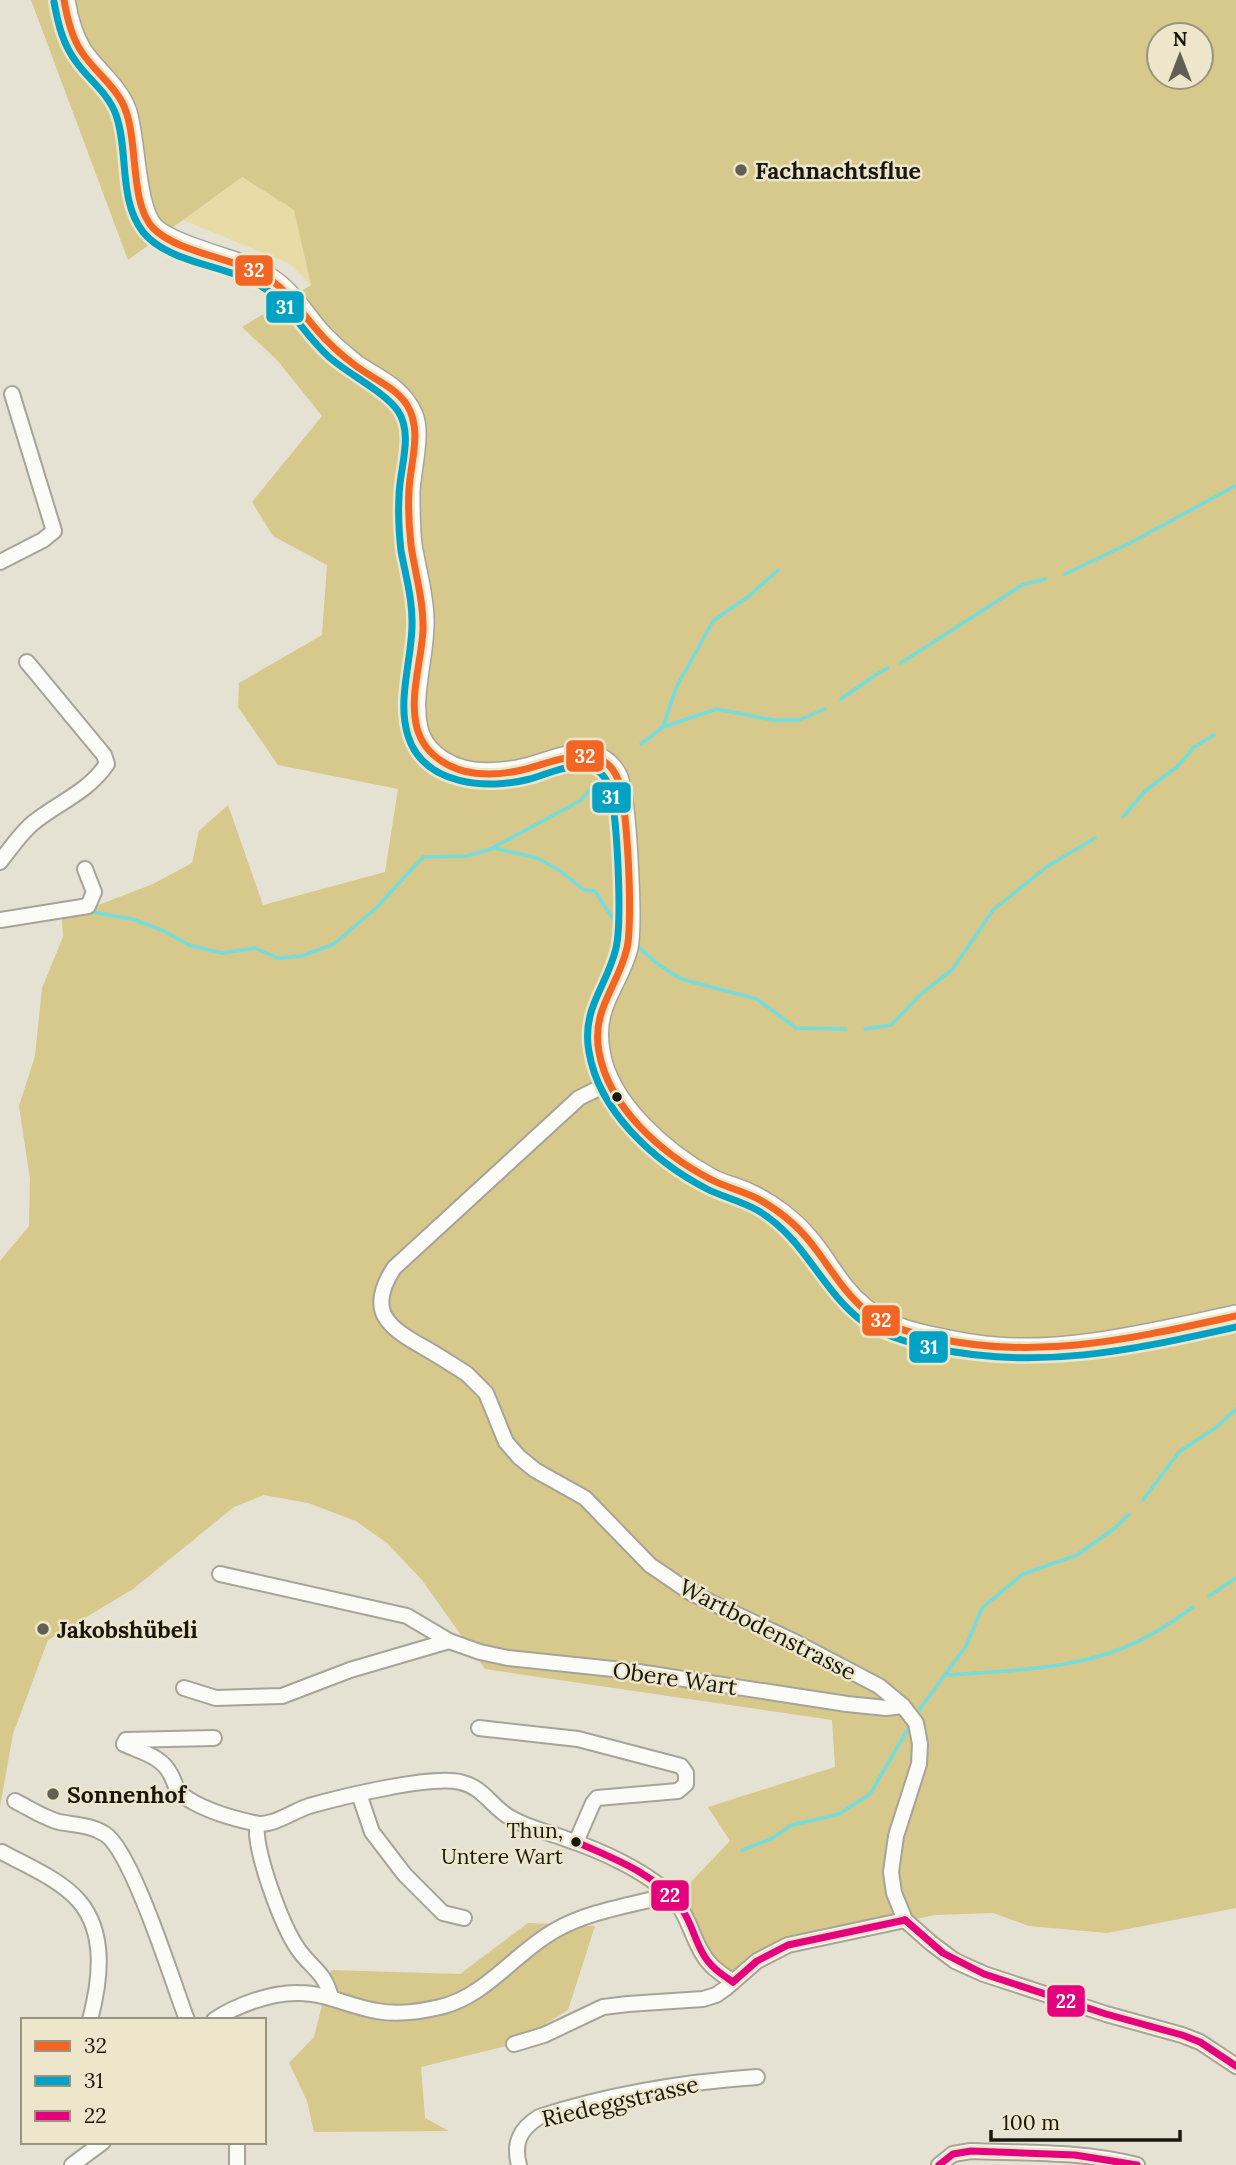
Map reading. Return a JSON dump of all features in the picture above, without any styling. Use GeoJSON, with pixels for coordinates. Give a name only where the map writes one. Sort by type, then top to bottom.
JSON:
{"type":"FeatureCollection","features":[{"type":"Feature","properties":{"kind":"street"},"geometry":{"type":"LineString","coordinates":[[64,0],[68,25],[80,50],[122,101],[132,131],[141,203],[153,228],[180,243],[255,271],[289,292],[320,334],[358,366],[398,392],[415,420],[410,506],[411,544],[420,586],[423,622],[416,702],[417,729],[425,748],[445,765],[473,774],[519,771],[565,756],[586,755],[603,759],[618,777],[623,801],[629,939],[622,962],[598,1013],[597,1035],[600,1058],[609,1083],[625,1107],[660,1146],[712,1180],[750,1195],[793,1224],[812,1243],[846,1292],[868,1313],[894,1327],[981,1347],[1036,1349],[1133,1338],[1236,1316]]}},
{"type":"Feature","properties":{"kind":"street"},"geometry":{"type":"LineString","coordinates":[[0,562],[43,540],[54,531],[12,394]]}},
{"type":"Feature","properties":{"kind":"street"},"geometry":{"type":"LineString","coordinates":[[0,862],[32,824],[75,796],[101,773],[107,764],[104,755],[27,662]]}},
{"type":"Feature","properties":{"kind":"street"},"geometry":{"type":"LineString","coordinates":[[0,920],[88,906],[94,892],[85,869]]}},
{"type":"Feature","properties":{"kind":"street","name":"Wartbodenstrasse"},"geometry":{"type":"LineString","coordinates":[[609,1083],[579,1098],[394,1268],[381,1293],[383,1314],[393,1328],[477,1383],[486,1393],[506,1442],[519,1457],[535,1470],[585,1498],[650,1565],[691,1593],[793,1641],[878,1686],[903,1706],[916,1723],[920,1744],[919,1764],[895,1836],[891,1872],[894,1893],[905,1920],[943,1953],[966,1967],[1040,1993],[1182,2035],[1200,2042],[1236,2066]]}},
{"type":"Feature","properties":{"kind":"street","name":"Obere Wart"},"geometry":{"type":"LineString","coordinates":[[220,1574],[407,1616],[449,1641],[508,1658],[632,1671],[847,1704],[886,1708],[903,1706]]}},
{"type":"Feature","properties":{"kind":"street"},"geometry":{"type":"LineString","coordinates":[[184,1688],[216,1698],[282,1696],[350,1670],[449,1641]]}},
{"type":"Feature","properties":{"kind":"street"},"geometry":{"type":"LineString","coordinates":[[479,1728],[578,1739],[681,1766],[686,1773],[686,1784],[678,1791],[597,1798],[576,1842]]}},
{"type":"Feature","properties":{"kind":"street"},"geometry":{"type":"LineString","coordinates":[[214,1738],[126,1740],[124,1744],[156,1758],[171,1774],[178,1792],[186,1797],[215,1811],[257,1824],[270,1822],[306,1807],[359,1794],[430,1782],[462,1782],[485,1794],[510,1818],[576,1842],[629,1867],[670,1895],[685,1914],[711,1966],[733,1982]]}},
{"type":"Feature","properties":{"kind":"street"},"geometry":{"type":"LineString","coordinates":[[359,1794],[372,1832],[398,1866],[443,1913],[464,1918]]}},
{"type":"Feature","properties":{"kind":"street"},"geometry":{"type":"LineString","coordinates":[[15,1801],[57,1821],[89,1826],[113,1840],[137,1885],[186,2018]]}},
{"type":"Feature","properties":{"kind":"street"},"geometry":{"type":"LineString","coordinates":[[257,1824],[256,1838],[282,1921],[306,1960],[318,1969],[327,1982],[331,1997]]}},
{"type":"Feature","properties":{"kind":"street"},"geometry":{"type":"LineString","coordinates":[[2,1852],[61,1886],[86,1910],[96,1939],[100,1975],[90,2018]]}},
{"type":"Feature","properties":{"kind":"street"},"geometry":{"type":"LineString","coordinates":[[218,2018],[243,2006],[281,1994],[301,1993],[331,1997],[377,2011],[410,2013],[443,2007],[467,1997],[551,1933],[570,1922],[670,1895]]}},
{"type":"Feature","properties":{"kind":"street"},"geometry":{"type":"LineString","coordinates":[[514,2044],[544,2035],[603,2007],[703,2000],[716,1995],[757,1961],[788,1945],[905,1920]]}},
{"type":"Feature","properties":{"kind":"street","name":"Riedeggstrasse"},"geometry":{"type":"LineString","coordinates":[[519,2165],[517,2140],[523,2130],[539,2117],[659,2087],[757,2077]]}},
{"type":"Feature","properties":{"kind":"street"},"geometry":{"type":"LineString","coordinates":[[72,2165],[100,2144]]}},
{"type":"Feature","properties":{"kind":"street"},"geometry":{"type":"LineString","coordinates":[[237,2144],[237,2165]]}},
{"type":"Feature","properties":{"kind":"street"},"geometry":{"type":"LineString","coordinates":[[939,2165],[953,2154],[971,2151],[1089,2157],[1137,2165]]}},
{"type":"Feature","properties":{"kind":"shaded area"},"geometry":{"type":"Polygon","coordinates":[[[31,0],[1236,0],[1236,1908],[1107,1933],[1029,1926],[993,1913],[935,1915],[788,1945],[733,1982],[722,1974],[670,1895],[686,1887],[730,1841],[708,1807],[835,1767],[832,1720],[485,1669],[422,1580],[387,1543],[356,1521],[308,1503],[264,1495],[234,1507],[133,1589],[48,1640],[13,1734],[0,1807],[0,1261],[29,1226],[30,1179],[19,1106],[35,1056],[42,988],[63,937],[62,919],[153,884],[192,863],[199,831],[228,805],[263,905],[385,872],[398,789],[278,765],[238,707],[239,683],[322,635],[327,565],[273,536],[252,502],[322,416],[277,360],[242,327],[311,285],[294,210],[242,177],[128,260],[31,0]]]}},
{"type":"Feature","properties":{"kind":"shaded area"},"geometry":{"type":"Polygon","coordinates":[[[242,177],[294,210],[311,285],[290,264],[183,220],[242,177]]]}},
{"type":"Feature","properties":{"kind":"shaded area"},"geometry":{"type":"Polygon","coordinates":[[[528,1923],[595,1926],[568,2010],[514,2044],[421,2067],[425,2118],[449,2131],[314,2132],[307,2101],[289,2063],[314,2037],[331,1970],[460,1974],[528,1923]]]}},
{"type":"Feature","properties":{"kind":"waterway"},"geometry":{"type":"LineString","coordinates":[[1065,574],[1130,543],[1235,486]]}},
{"type":"Feature","properties":{"kind":"waterway"},"geometry":{"type":"LineString","coordinates":[[663,727],[676,688],[713,621],[749,596],[778,570]]}},
{"type":"Feature","properties":{"kind":"waterway"},"geometry":{"type":"LineString","coordinates":[[901,663],[1022,585],[1045,579]]}},
{"type":"Feature","properties":{"kind":"waterway"},"geometry":{"type":"LineString","coordinates":[[841,699],[888,668]]}},
{"type":"Feature","properties":{"kind":"waterway"},"geometry":{"type":"LineString","coordinates":[[641,744],[663,727],[717,709],[773,720],[799,720],[825,709]]}},
{"type":"Feature","properties":{"kind":"waterway"},"geometry":{"type":"LineString","coordinates":[[1123,817],[1145,791],[1178,766],[1194,747],[1214,735]]}},
{"type":"Feature","properties":{"kind":"waterway"},"geometry":{"type":"LineString","coordinates":[[494,847],[580,801],[602,776]]}},
{"type":"Feature","properties":{"kind":"waterway"},"geometry":{"type":"LineString","coordinates":[[865,1029],[891,1025],[922,993],[952,970],[993,910],[1048,866],[1095,838]]}},
{"type":"Feature","properties":{"kind":"waterway"},"geometry":{"type":"LineString","coordinates":[[92,912],[132,919],[162,930],[189,945],[222,953],[255,948],[278,958],[302,956],[334,944],[376,908],[423,857],[467,856],[494,848],[537,858],[559,870],[584,890],[595,891],[619,928]]}},
{"type":"Feature","properties":{"kind":"waterway"},"geometry":{"type":"LineString","coordinates":[[640,948],[655,962],[681,979],[757,999],[796,1028],[846,1029]]}},
{"type":"Feature","properties":{"kind":"waterway"},"geometry":{"type":"LineString","coordinates":[[1143,1500],[1179,1452],[1217,1427],[1236,1409]]}},
{"type":"Feature","properties":{"kind":"waterway"},"geometry":{"type":"LineString","coordinates":[[919,1710],[966,1646],[982,1608],[1023,1574],[1077,1555],[1115,1528],[1129,1514]]}},
{"type":"Feature","properties":{"kind":"waterway"},"geometry":{"type":"LineString","coordinates":[[1209,1596],[1236,1578]]}},
{"type":"Feature","properties":{"kind":"waterway"},"geometry":{"type":"LineString","coordinates":[[947,1675],[1034,1668],[1098,1656],[1147,1636],[1193,1607]]}},
{"type":"Feature","properties":{"kind":"waterway"},"geometry":{"type":"LineString","coordinates":[[742,1850],[771,1839],[792,1825],[839,1814],[870,1794],[908,1729]]}},
{"type":"Feature","properties":{"kind":"transit line","name":"32"},"geometry":{"type":"LineString","coordinates":[[64,0],[70,27],[78,45],[122,102],[131,132],[140,202],[153,228],[176,243],[251,269],[271,280],[334,348],[402,398],[412,415],[415,436],[409,490],[410,531],[423,620],[414,704],[419,733],[427,748],[451,767],[469,772],[508,773],[556,760],[584,756],[607,764],[616,775],[624,808],[629,934],[623,962],[602,1010],[599,1052],[614,1092],[640,1127],[656,1143],[692,1169],[760,1200],[784,1216],[811,1243],[839,1282],[865,1310],[889,1325],[907,1331],[974,1345],[1049,1347],[1123,1339],[1236,1316]]}},
{"type":"Feature","properties":{"kind":"transit line","name":"31"},"geometry":{"type":"LineString","coordinates":[[54,2],[68,49],[113,107],[120,129],[130,205],[143,232],[165,250],[239,275],[264,288],[275,296],[329,357],[384,397],[403,420],[405,453],[400,487],[399,524],[412,617],[404,709],[408,736],[416,753],[428,765],[443,774],[477,783],[513,782],[577,766],[595,769],[606,780],[617,840],[618,935],[612,962],[592,1010],[587,1036],[595,1074],[604,1095],[632,1133],[649,1150],[687,1178],[751,1207],[774,1221],[847,1308],[870,1326],[905,1341],[972,1355],[1048,1358],[1122,1350],[1236,1327]]}},
{"type":"Feature","properties":{"kind":"transit line","name":"22"},"geometry":{"type":"LineString","coordinates":[[576,1842],[633,1868],[671,1896],[684,1913],[708,1961],[733,1982]]}},
{"type":"Feature","properties":{"kind":"transit line","name":"22"},"geometry":{"type":"LineString","coordinates":[[905,1920],[943,1953],[984,1974],[1106,2014],[1182,2035],[1200,2042],[1236,2066]]}},
{"type":"Feature","properties":{"kind":"transit line","name":"22"},"geometry":{"type":"LineString","coordinates":[[733,1982],[757,1961],[788,1945],[905,1920]]}},
{"type":"Feature","properties":{"kind":"transit line","name":"22"},"geometry":{"type":"LineString","coordinates":[[939,2165],[953,2154],[971,2151],[1075,2155],[1137,2165]]}},
{"type":"Feature","properties":{"kind":"place","name":"Fachnachtsflue"},"geometry":{"type":"Point","coordinates":[741,170]}},
{"type":"Feature","properties":{"kind":"place","name":"Jakobshübeli"},"geometry":{"type":"Point","coordinates":[43,1629]}},
{"type":"Feature","properties":{"kind":"place","name":"Sonnenhof"},"geometry":{"type":"Point","coordinates":[53,1794]}},
{"type":"Feature","properties":{"kind":"place","name":"Thun, Untere Wart"},"geometry":{"type":"Point","coordinates":[576,1842]}}]}
